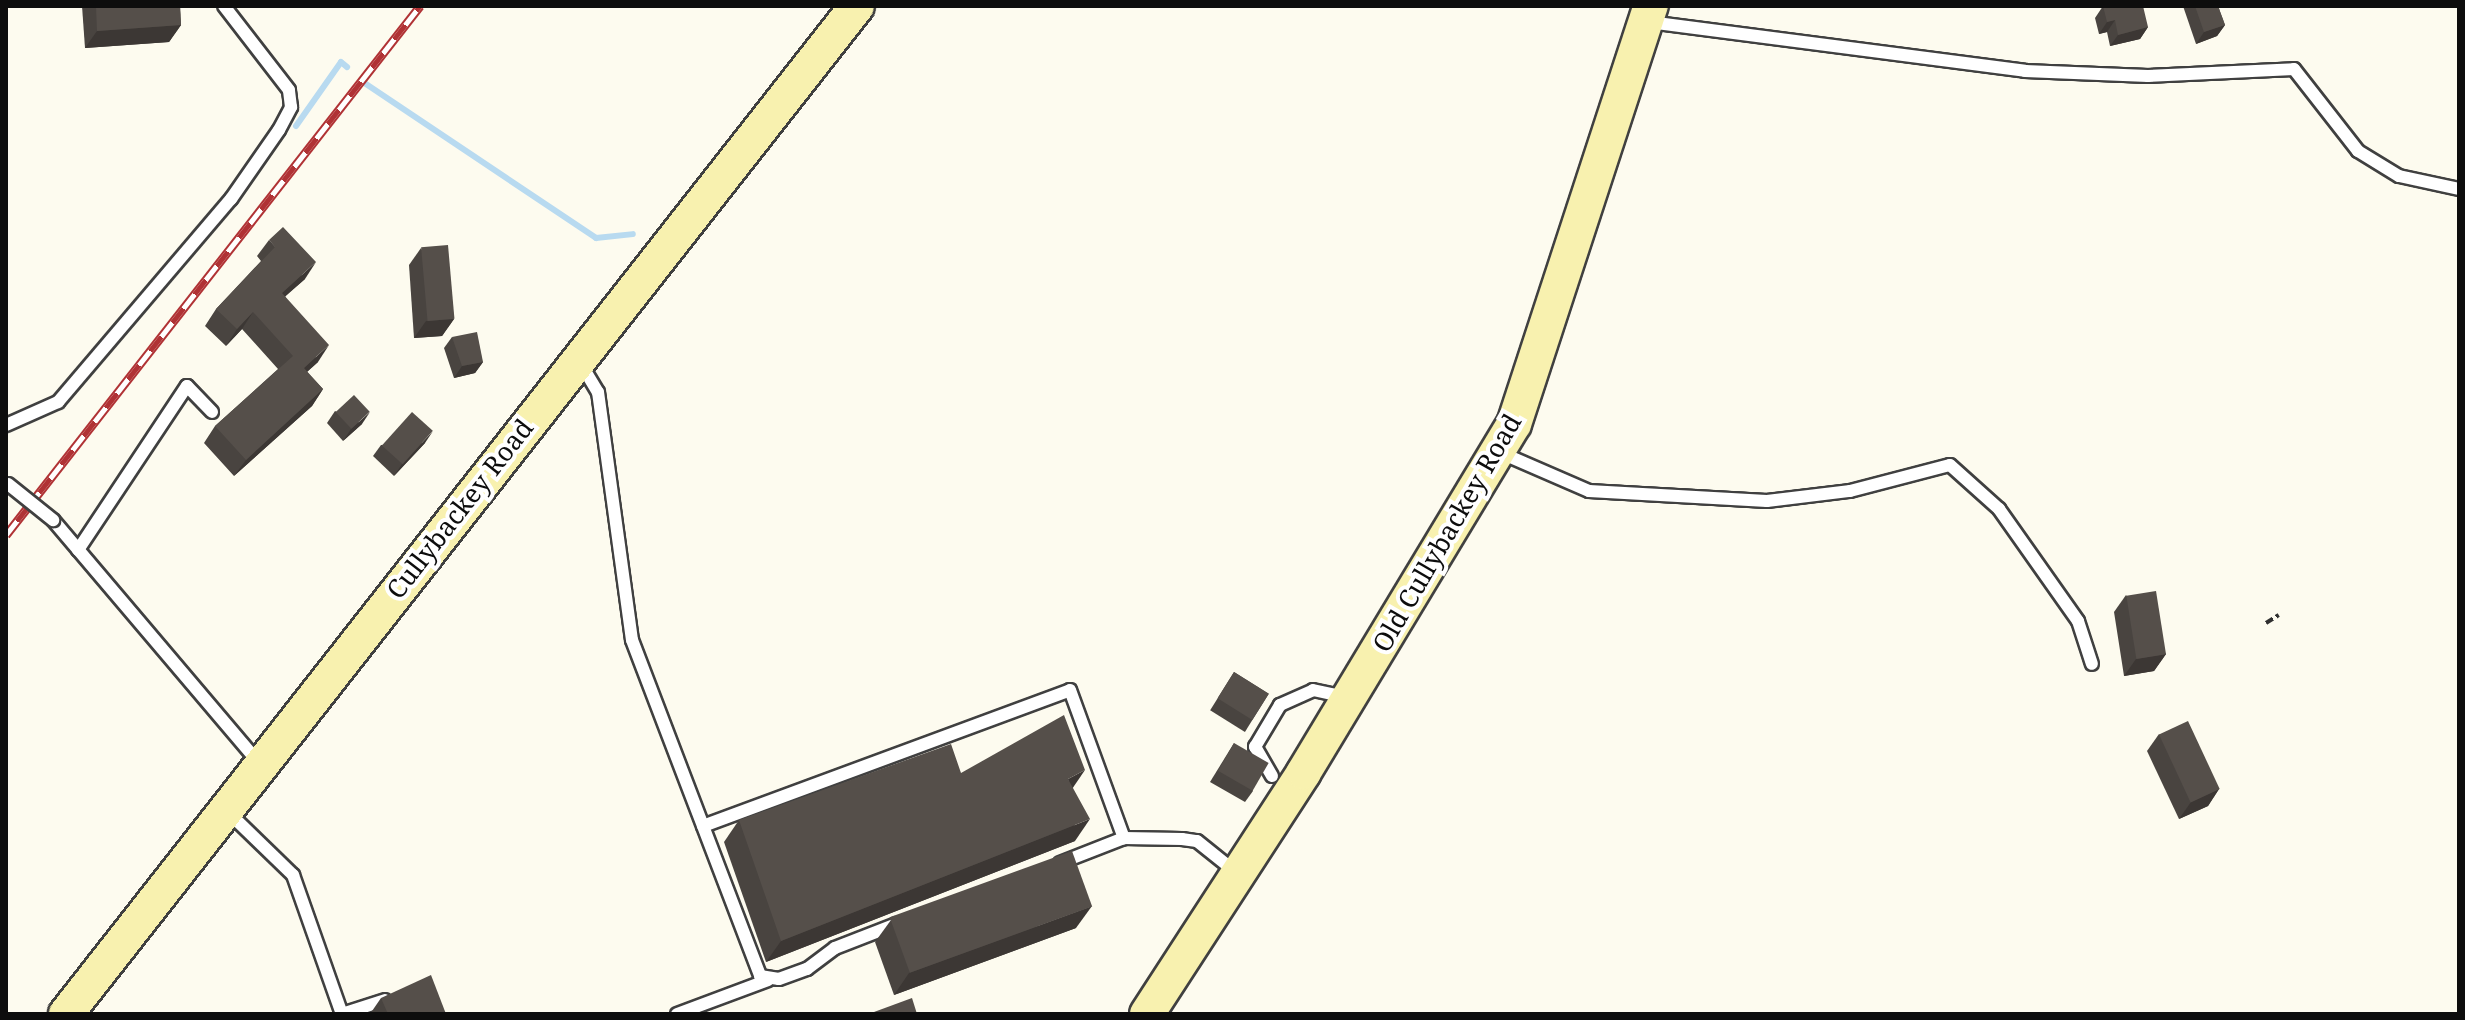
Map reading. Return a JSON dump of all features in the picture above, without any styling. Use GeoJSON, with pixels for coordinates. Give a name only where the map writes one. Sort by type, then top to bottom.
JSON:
{"type":"FeatureCollection","features":[{"type":"Feature","properties":{"kind":"main road","name":"Cullybackey Road"},"geometry":{"type":"LineString","coordinates":[[66,1014],[577,358],[857,6]]}},
{"type":"Feature","properties":{"kind":"main road","name":"Old Cullybackey Road"},"geometry":{"type":"LineString","coordinates":[[1147,1014],[1350,698],[1499,452],[1557,311],[1648,14]]}},
{"type":"Feature","properties":{"kind":"lane"},"geometry":{"type":"LineString","coordinates":[[6,425],[58,402],[231,199],[279,130],[291,107],[289,90],[224,6]]}},
{"type":"Feature","properties":{"kind":"lane"},"geometry":{"type":"LineString","coordinates":[[1648,14],[2025,71],[2148,76],[2294,69],[2358,151],[2399,176],[2459,189]]}},
{"type":"Feature","properties":{"kind":"lane"},"geometry":{"type":"LineString","coordinates":[[577,358],[598,392],[632,640],[703,826],[768,980]]}},
{"type":"Feature","properties":{"kind":"lane"},"geometry":{"type":"LineString","coordinates":[[78,550],[187,386],[212,412]]}},
{"type":"Feature","properties":{"kind":"lane"},"geometry":{"type":"LineString","coordinates":[[1499,452],[1589,491],[1767,501],[1850,491],[1950,465],[1999,509],[2078,621],[2092,664]]}},
{"type":"Feature","properties":{"kind":"lane"},"geometry":{"type":"LineString","coordinates":[[7,483],[53,520],[262,766]]}},
{"type":"Feature","properties":{"kind":"lane"},"geometry":{"type":"LineString","coordinates":[[703,826],[1070,690],[1124,838]]}},
{"type":"Feature","properties":{"kind":"lane"},"geometry":{"type":"LineString","coordinates":[[1272,776],[1255,747],[1280,705],[1313,690],[1350,698]]}},
{"type":"Feature","properties":{"kind":"lane"},"geometry":{"type":"LineString","coordinates":[[227,811],[293,875],[342,1014],[385,1000]]}},
{"type":"Feature","properties":{"kind":"lane"},"geometry":{"type":"LineString","coordinates":[[1037,871],[1124,838],[1197,841],[1238,874]]}},
{"type":"Feature","properties":{"kind":"lane"},"geometry":{"type":"LineString","coordinates":[[677,1014],[807,969],[835,948],[907,920]]}},
{"type":"Feature","properties":{"kind":"path"},"geometry":{"type":"LineString","coordinates":[[2266,623],[2279,615]]}},
{"type":"Feature","properties":{"kind":"building"},"geometry":{"type":"Polygon","coordinates":[[[96,6],[180,6],[181,25],[97,31],[96,6]]]}},
{"type":"Feature","properties":{"kind":"building"},"geometry":{"type":"Polygon","coordinates":[[[2103,6],[2143,6],[2148,27],[2118,35],[2115,20],[2107,22],[2103,6]]]}},
{"type":"Feature","properties":{"kind":"building"},"geometry":{"type":"Polygon","coordinates":[[[2195,6],[2218,6],[2225,25],[2204,32],[2195,6]]]}},
{"type":"Feature","properties":{"kind":"building"},"geometry":{"type":"Polygon","coordinates":[[[283,227],[316,262],[282,293],[329,345],[304,368],[323,389],[246,460],[215,426],[293,356],[253,312],[237,329],[216,309],[275,247],[269,240],[283,227]]]}},
{"type":"Feature","properties":{"kind":"building"},"geometry":{"type":"Polygon","coordinates":[[[448,245],[454,319],[428,321],[421,247],[448,245]]]}},
{"type":"Feature","properties":{"kind":"building"},"geometry":{"type":"Polygon","coordinates":[[[477,332],[483,362],[462,366],[452,337],[477,332]]]}},
{"type":"Feature","properties":{"kind":"building"},"geometry":{"type":"Polygon","coordinates":[[[354,395],[370,412],[351,429],[336,412],[354,395]]]}},
{"type":"Feature","properties":{"kind":"building"},"geometry":{"type":"Polygon","coordinates":[[[412,412],[433,431],[403,464],[382,445],[412,412]]]}},
{"type":"Feature","properties":{"kind":"building"},"geometry":{"type":"Polygon","coordinates":[[[2156,591],[2166,654],[2136,659],[2126,596],[2156,591]]]}},
{"type":"Feature","properties":{"kind":"building"},"geometry":{"type":"Polygon","coordinates":[[[1234,672],[1269,694],[1252,720],[1218,698],[1234,672]]]}},
{"type":"Feature","properties":{"kind":"building"},"geometry":{"type":"Polygon","coordinates":[[[1064,715],[1085,770],[1068,779],[1090,819],[781,941],[739,820],[951,744],[961,773],[1064,715]]]}},
{"type":"Feature","properties":{"kind":"building"},"geometry":{"type":"Polygon","coordinates":[[[2188,721],[2220,789],[2191,802],[2159,735],[2188,721]]]}},
{"type":"Feature","properties":{"kind":"building"},"geometry":{"type":"Polygon","coordinates":[[[1234,743],[1269,763],[1253,791],[1218,771],[1234,743]]]}},
{"type":"Feature","properties":{"kind":"building"},"geometry":{"type":"Polygon","coordinates":[[[1072,851],[1092,906],[910,973],[890,917],[1072,851]]]}},
{"type":"Feature","properties":{"kind":"building"},"geometry":{"type":"Polygon","coordinates":[[[431,975],[446,1014],[388,1014],[381,998],[431,975]]]}},
{"type":"Feature","properties":{"kind":"building"},"geometry":{"type":"Polygon","coordinates":[[[912,998],[917,1014],[874,1012],[912,998]]]}},
{"type":"Feature","properties":{"kind":"waterway"},"geometry":{"type":"LineString","coordinates":[[296,126],[341,62],[347,67]]}},
{"type":"Feature","properties":{"kind":"waterway"},"geometry":{"type":"LineString","coordinates":[[366,84],[596,238],[633,234]]}},
{"type":"Feature","properties":{"kind":"railway"},"geometry":{"type":"LineString","coordinates":[[6,535],[420,6]]}}]}
